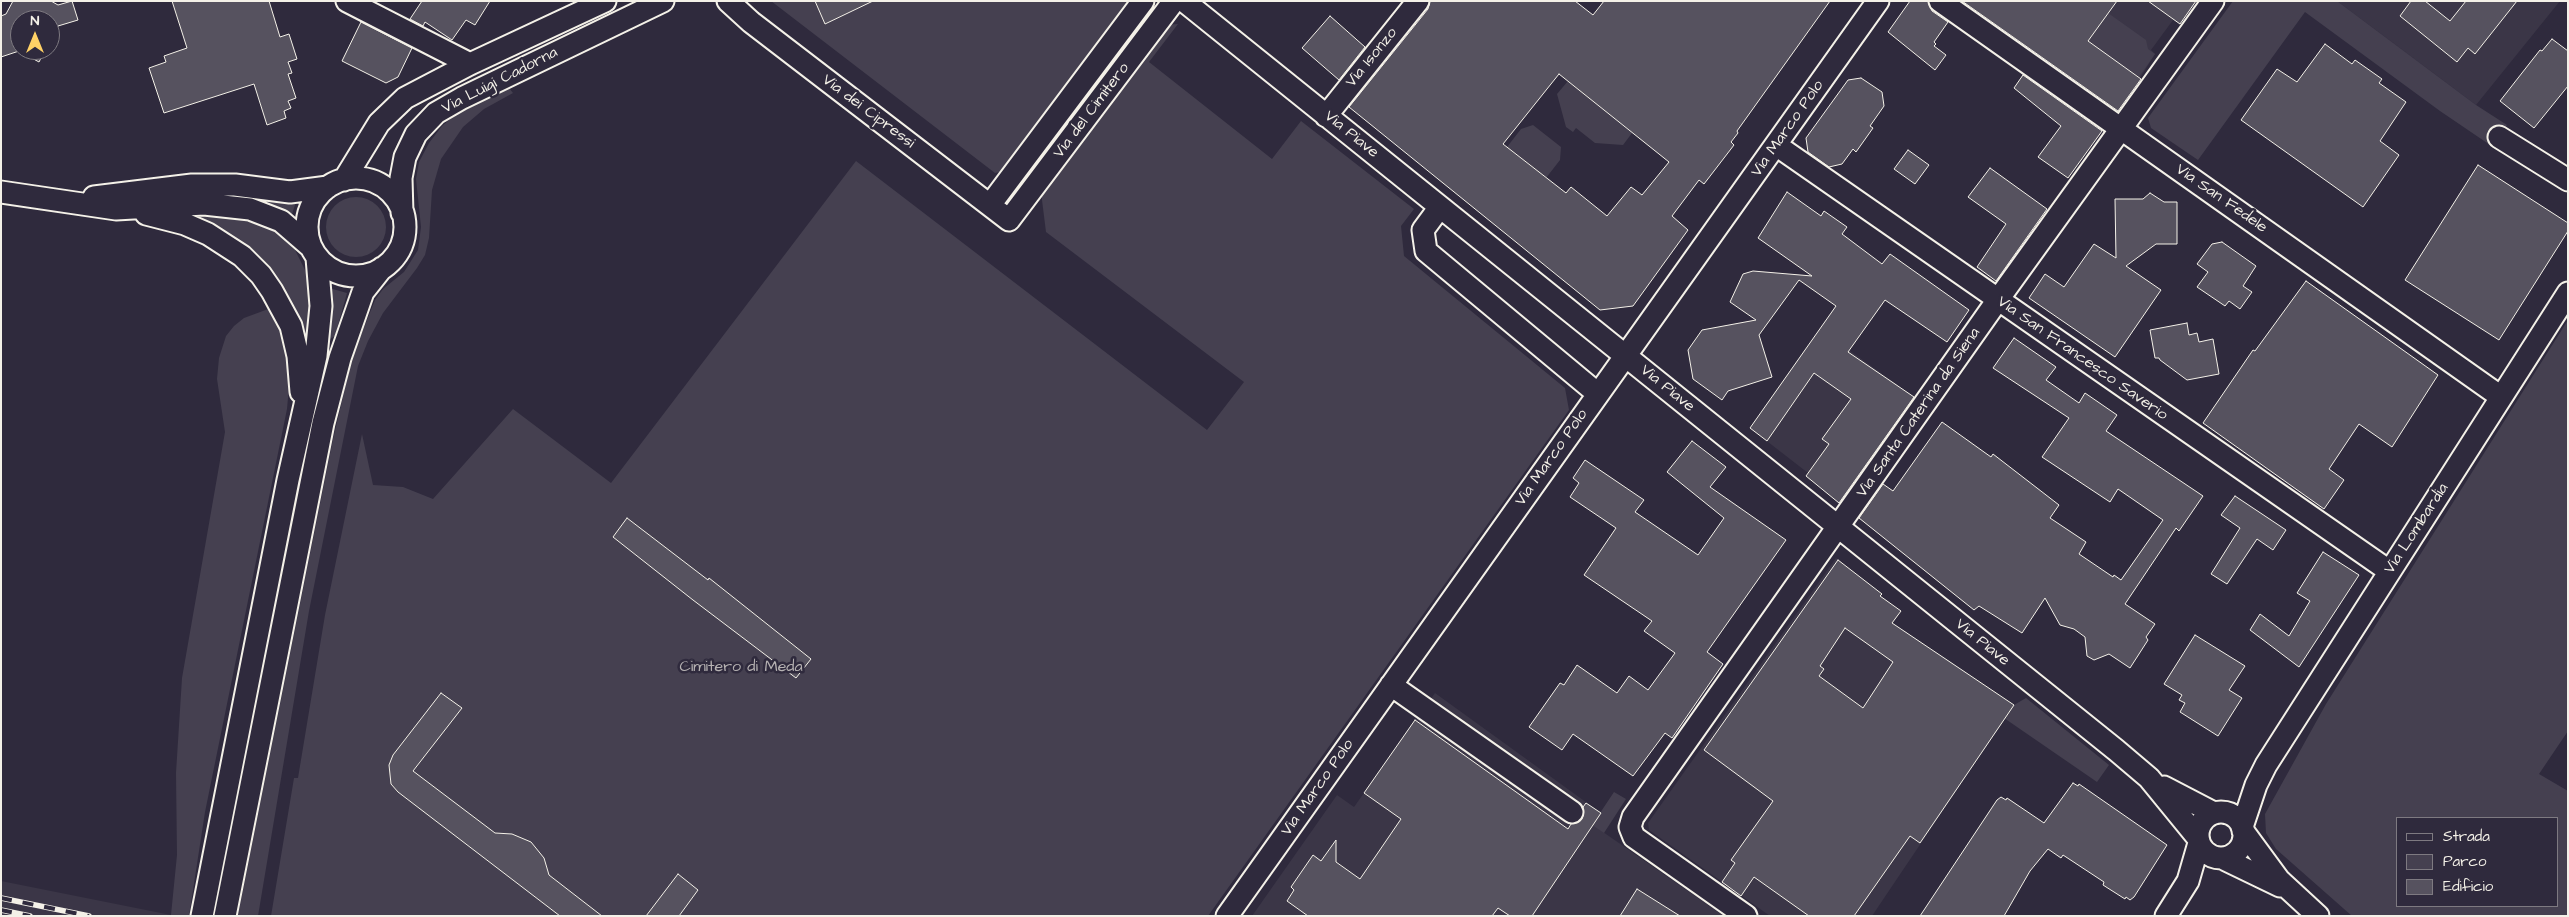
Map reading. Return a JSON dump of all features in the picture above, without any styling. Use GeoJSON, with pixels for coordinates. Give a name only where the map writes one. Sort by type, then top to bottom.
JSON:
{"type":"FeatureCollection","features":[{"type":"Feature","properties":{"kind":"street"},"geometry":{"type":"LineString","coordinates":[[348,1],[470,64]]}},
{"type":"Feature","properties":{"kind":"street","name":"Via Luigi Cadorna"},"geometry":{"type":"LineString","coordinates":[[336,183],[388,112],[416,91],[605,1]]}},
{"type":"Feature","properties":{"kind":"street","name":"Via Luigi Cadorna"},"geometry":{"type":"LineString","coordinates":[[402,213],[401,178],[405,157],[416,134],[436,113],[462,98],[664,1]]}},
{"type":"Feature","properties":{"kind":"street","name":"Via dei Cipressi"},"geometry":{"type":"LineString","coordinates":[[728,1],[751,22],[1009,220]]}},
{"type":"Feature","properties":{"kind":"street","name":"Via del Cimitero"},"geometry":{"type":"LineString","coordinates":[[990,205],[1143,1]]}},
{"type":"Feature","properties":{"kind":"street","name":"Via del Cimitero"},"geometry":{"type":"LineString","coordinates":[[1009,220],[1174,1]]}},
{"type":"Feature","properties":{"kind":"street","name":"Via Piave"},"geometry":{"type":"LineString","coordinates":[[1184,1],[2149,778],[2216,813]]}},
{"type":"Feature","properties":{"kind":"street","name":"Via Isonzo"},"geometry":{"type":"LineString","coordinates":[[1326,116],[1418,1]]}},
{"type":"Feature","properties":{"kind":"street","name":"Via Marco Polo"},"geometry":{"type":"LineString","coordinates":[[1228,916],[1878,1]]}},
{"type":"Feature","properties":{"kind":"street","name":"Via San Fedele"},"geometry":{"type":"LineString","coordinates":[[1940,1],[2501,397]]}},
{"type":"Feature","properties":{"kind":"street","name":"Via Santa Caterina da Siena"},"geometry":{"type":"LineString","coordinates":[[1746,916],[1634,837],[1630,827],[1633,817],[1997,301],[2213,1]]}},
{"type":"Feature","properties":{"kind":"street"},"geometry":{"type":"LineString","coordinates":[[2499,137],[2568,180]]}},
{"type":"Feature","properties":{"kind":"street","name":"Via San Francesco Saverio"},"geometry":{"type":"LineString","coordinates":[[1776,145],[1997,301],[2389,572]]}},
{"type":"Feature","properties":{"kind":"street"},"geometry":{"type":"LineString","coordinates":[[48,199],[90,198],[192,185],[234,186],[290,192],[366,179],[377,183],[394,197],[402,213],[404,231],[400,248],[363,292],[340,358],[325,415],[225,914]]}},
{"type":"Feature","properties":{"kind":"street"},"geometry":{"type":"LineString","coordinates":[[203,912],[300,422],[316,356],[322,293],[314,252],[307,235],[308,217],[315,200],[336,183]]}},
{"type":"Feature","properties":{"kind":"street"},"geometry":{"type":"LineString","coordinates":[[1,192],[162,217],[208,234],[242,256],[261,275],[283,309],[295,341],[301,383],[300,422]]}},
{"type":"Feature","properties":{"kind":"street"},"geometry":{"type":"LineString","coordinates":[[116,210],[204,204],[250,209],[280,221],[334,270],[350,275],[366,274],[382,268]]}},
{"type":"Feature","properties":{"kind":"street"},"geometry":{"type":"LineString","coordinates":[[1440,207],[1423,230],[1426,251],[1598,394]]}},
{"type":"Feature","properties":{"kind":"street","name":"Via Lombardia"},"geometry":{"type":"LineString","coordinates":[[2243,829],[2256,785],[2266,765],[2568,293]]}},
{"type":"Feature","properties":{"kind":"street"},"geometry":{"type":"LineString","coordinates":[[1391,685],[1572,812]]}},
{"type":"Feature","properties":{"kind":"street","name":"Via Lombardia"},"geometry":{"type":"LineString","coordinates":[[2216,813],[2232,803],[2266,765]]}},
{"type":"Feature","properties":{"kind":"street","name":"Via Piave"},"geometry":{"type":"LineString","coordinates":[[2149,778],[2198,840]]}},
{"type":"Feature","properties":{"kind":"street"},"geometry":{"type":"LineString","coordinates":[[2188,881],[2200,826],[2204,820],[2216,813],[2235,817],[2291,893],[2318,916]]}},
{"type":"Feature","properties":{"kind":"street"},"geometry":{"type":"LineString","coordinates":[[2166,916],[2188,881],[2197,871],[2220,858],[2234,854],[2239,849],[2242,842],[2243,829]]}},
{"type":"Feature","properties":{"kind":"street"},"geometry":{"type":"LineString","coordinates":[[2198,840],[2206,853],[2291,893]]}},
{"type":"Feature","properties":{"kind":"shaded area"},"geometry":{"type":"Polygon","coordinates":[[[1962,1],[2196,1],[2180,24],[2173,20],[2151,50],[2155,54],[2118,113],[1962,1]]]}},
{"type":"Feature","properties":{"kind":"shaded area"},"geometry":{"type":"Polygon","coordinates":[[[2337,1],[2560,1],[2476,105],[2337,1]]]}},
{"type":"Feature","properties":{"kind":"shaded area"},"geometry":{"type":"Polygon","coordinates":[[[1820,329],[1914,397],[1839,502],[1806,477],[1808,473],[1750,428],[1820,329]]]}},
{"type":"Feature","properties":{"kind":"shaded area"},"geometry":{"type":"Polygon","coordinates":[[[1836,558],[1901,611],[1893,623],[2014,705],[1872,916],[1770,916],[1649,830],[1648,823],[1836,558]]]}},
{"type":"Feature","properties":{"kind":"shaded area"},"geometry":{"type":"Polygon","coordinates":[[[1435,693],[1601,813],[1593,825],[1724,916],[1252,916],[1337,795],[1354,807],[1435,693]]]}},
{"type":"Feature","properties":{"kind":"shaded area"},"geometry":{"type":"Polygon","coordinates":[[[1,881],[171,915],[174,916],[1,916],[1,881]]]}},
{"type":"Feature","properties":{"kind":"green space"},"geometry":{"type":"Polygon","coordinates":[[[771,1],[1134,1],[1004,171],[995,173],[771,1]]]}},
{"type":"Feature","properties":{"kind":"green space"},"geometry":{"type":"Polygon","coordinates":[[[2233,1],[2337,1],[2476,105],[2507,125],[2493,147],[2440,111],[2305,12],[2198,160],[2151,128],[2148,118],[2233,1]]]}},
{"type":"Feature","properties":{"kind":"green space"},"geometry":{"type":"Polygon","coordinates":[[[2108,13],[2146,40],[2148,49],[2155,54],[2139,77],[2088,41],[2108,13]]]}},
{"type":"Feature","properties":{"kind":"green space","name":"Cimitero di Meda"},"geometry":{"type":"Polygon","coordinates":[[[1178,24],[1149,62],[1272,159],[1301,121],[1414,209],[1401,226],[1404,256],[1565,388],[1569,410],[1208,916],[271,916],[294,778],[298,778],[325,615],[362,434],[373,485],[403,487],[433,499],[513,409],[611,483],[856,161],[1207,430],[1244,382],[1046,232],[1041,192],[1165,25],[1178,24]]]}},
{"type":"Feature","properties":{"kind":"green space"},"geometry":{"type":"Polygon","coordinates":[[[1568,81],[1632,133],[1623,145],[1595,143],[1576,128],[1573,132],[1566,127],[1557,94],[1568,81]]]}},
{"type":"Feature","properties":{"kind":"green space"},"geometry":{"type":"Polygon","coordinates":[[[509,88],[513,93],[484,109],[463,127],[441,159],[432,190],[429,238],[425,255],[383,313],[368,341],[358,366],[309,611],[258,916],[238,915],[333,439],[353,355],[375,300],[383,289],[404,272],[418,250],[421,227],[416,179],[419,162],[429,143],[442,126],[455,115],[509,88]]]}},
{"type":"Feature","properties":{"kind":"green space"},"geometry":{"type":"Polygon","coordinates":[[[1533,125],[1561,147],[1560,160],[1546,178],[1507,147],[1521,129],[1533,125]]]}},
{"type":"Feature","properties":{"kind":"green space"},"geometry":{"type":"Polygon","coordinates":[[[201,192],[296,202],[291,217],[201,192]]]}},
{"type":"Feature","properties":{"kind":"green space"},"geometry":{"type":"Polygon","coordinates":[[[350,197],[362,197],[373,202],[381,210],[386,221],[384,239],[373,252],[362,257],[350,257],[339,252],[331,244],[326,233],[326,221],[331,210],[339,202],[350,197]]]}},
{"type":"Feature","properties":{"kind":"green space"},"geometry":{"type":"Polygon","coordinates":[[[220,212],[275,225],[291,242],[309,278],[313,292],[308,337],[303,336],[295,313],[283,289],[195,216],[195,214],[220,212]]]}},
{"type":"Feature","properties":{"kind":"green space"},"geometry":{"type":"Polygon","coordinates":[[[329,288],[347,293],[335,336],[330,339],[327,337],[329,288]]]}},
{"type":"Feature","properties":{"kind":"green space"},"geometry":{"type":"Polygon","coordinates":[[[271,308],[286,344],[290,375],[287,409],[205,812],[189,916],[174,916],[171,915],[177,855],[176,773],[182,678],[225,432],[217,379],[219,358],[226,336],[234,326],[244,318],[271,308]]]}},
{"type":"Feature","properties":{"kind":"green space"},"geometry":{"type":"Polygon","coordinates":[[[2568,320],[2568,731],[2539,774],[2568,791],[2568,916],[2352,916],[2276,849],[2266,833],[2265,814],[2326,704],[2568,320]]]}},
{"type":"Feature","properties":{"kind":"green space"},"geometry":{"type":"Polygon","coordinates":[[[2026,698],[2109,765],[2097,782],[2004,718],[2014,705],[2026,698]]]}},
{"type":"Feature","properties":{"kind":"green space"},"geometry":{"type":"Polygon","coordinates":[[[1614,792],[1626,799],[1604,833],[1592,825],[1614,792]]]}},
{"type":"Feature","properties":{"kind":"building"},"geometry":{"type":"Polygon","coordinates":[[[13,1],[51,1],[58,5],[72,1],[78,20],[60,25],[60,10],[10,10],[10,54],[1,57],[1,16],[6,14],[13,1]]]}},
{"type":"Feature","properties":{"kind":"building"},"geometry":{"type":"Polygon","coordinates":[[[172,1],[269,1],[280,37],[289,34],[297,59],[288,62],[292,73],[288,74],[296,98],[288,101],[291,108],[284,111],[286,118],[267,125],[254,84],[164,113],[149,68],[166,62],[164,56],[187,48],[172,1]]]}},
{"type":"Feature","properties":{"kind":"building"},"geometry":{"type":"Polygon","coordinates":[[[422,1],[490,1],[475,25],[466,20],[452,40],[425,22],[423,26],[410,19],[422,1]]]}},
{"type":"Feature","properties":{"kind":"building"},"geometry":{"type":"Polygon","coordinates":[[[815,1],[873,1],[825,24],[815,1]]]}},
{"type":"Feature","properties":{"kind":"building"},"geometry":{"type":"Polygon","coordinates":[[[1430,1],[1575,1],[1593,15],[1604,1],[1830,1],[1737,131],[1738,133],[1731,142],[1734,145],[1704,184],[1699,180],[1672,216],[1688,230],[1633,306],[1600,310],[1349,107],[1428,9],[1430,1]],[[1559,74],[1503,144],[1566,193],[1571,187],[1607,216],[1631,187],[1642,195],[1669,162],[1559,74]]]}},
{"type":"Feature","properties":{"kind":"building"},"geometry":{"type":"Polygon","coordinates":[[[1910,1],[1928,1],[1932,11],[1948,22],[1934,42],[1936,44],[1934,46],[1946,55],[1935,70],[1888,32],[1910,1]]]}},
{"type":"Feature","properties":{"kind":"building"},"geometry":{"type":"Polygon","coordinates":[[[1962,1],[2117,1],[2088,41],[2141,79],[2118,111],[1962,1]]]}},
{"type":"Feature","properties":{"kind":"building"},"geometry":{"type":"Polygon","coordinates":[[[2148,1],[2196,1],[2180,24],[2148,1]]]}},
{"type":"Feature","properties":{"kind":"building"},"geometry":{"type":"Polygon","coordinates":[[[2411,1],[2425,1],[2450,21],[2466,1],[2517,1],[2475,54],[2468,48],[2457,62],[2400,16],[2411,1]]]}},
{"type":"Feature","properties":{"kind":"building"},"geometry":{"type":"Polygon","coordinates":[[[1330,16],[1365,47],[1339,80],[1302,48],[1330,16]]]}},
{"type":"Feature","properties":{"kind":"building"},"geometry":{"type":"Polygon","coordinates":[[[361,22],[412,48],[398,77],[386,83],[342,61],[361,22]]]}},
{"type":"Feature","properties":{"kind":"building"},"geometry":{"type":"Polygon","coordinates":[[[2552,39],[2568,51],[2568,86],[2534,128],[2500,101],[2540,50],[2542,51],[2552,39]]]}},
{"type":"Feature","properties":{"kind":"building"},"geometry":{"type":"Polygon","coordinates":[[[2325,44],[2352,64],[2355,60],[2382,79],[2379,83],[2406,102],[2380,141],[2399,155],[2363,207],[2241,120],[2277,69],[2297,82],[2325,44]]]}},
{"type":"Feature","properties":{"kind":"building"},"geometry":{"type":"Polygon","coordinates":[[[2023,75],[2102,131],[2068,178],[2038,157],[2061,126],[2014,88],[2023,75]]]}},
{"type":"Feature","properties":{"kind":"building"},"geometry":{"type":"Polygon","coordinates":[[[1861,78],[1882,92],[1884,106],[1870,126],[1873,128],[1856,152],[1853,149],[1842,164],[1829,167],[1808,152],[1806,138],[1848,80],[1861,78]]]}},
{"type":"Feature","properties":{"kind":"building"},"geometry":{"type":"Polygon","coordinates":[[[1908,150],[1929,165],[1915,184],[1894,169],[1908,150]]]}},
{"type":"Feature","properties":{"kind":"building"},"geometry":{"type":"Polygon","coordinates":[[[2478,165],[2568,223],[2568,231],[2499,340],[2405,280],[2478,165]]]}},
{"type":"Feature","properties":{"kind":"building"},"geometry":{"type":"Polygon","coordinates":[[[1990,168],[2047,209],[1996,281],[1977,267],[2006,224],[1968,197],[1990,168]]]}},
{"type":"Feature","properties":{"kind":"building"},"geometry":{"type":"Polygon","coordinates":[[[1787,192],[1821,216],[1824,211],[1847,227],[1842,234],[1882,264],[1890,254],[1969,310],[1947,342],[1885,300],[1848,352],[1914,397],[1839,503],[1806,476],[1829,444],[1822,439],[1851,399],[1814,373],[1767,441],[1750,428],[1836,306],[1799,280],[1759,335],[1772,377],[1728,391],[1722,400],[1693,379],[1688,350],[1702,330],[1756,320],[1730,302],[1743,274],[1753,271],[1812,276],[1758,238],[1787,192]]]}},
{"type":"Feature","properties":{"kind":"building"},"geometry":{"type":"Polygon","coordinates":[[[2150,193],[2164,202],[2177,202],[2177,244],[2156,244],[2126,266],[2161,290],[2115,357],[2029,298],[2045,274],[2064,287],[2094,244],[2116,258],[2115,199],[2143,199],[2150,193]]]}},
{"type":"Feature","properties":{"kind":"building"},"geometry":{"type":"Polygon","coordinates":[[[2222,242],[2256,266],[2243,286],[2252,292],[2240,309],[2229,301],[2225,306],[2197,287],[2208,272],[2197,264],[2212,244],[2222,242]]]}},
{"type":"Feature","properties":{"kind":"building"},"geometry":{"type":"Polygon","coordinates":[[[2306,281],[2438,375],[2392,447],[2359,424],[2329,469],[2344,480],[2324,509],[2203,423],[2253,350],[2255,351],[2306,281]]]}},
{"type":"Feature","properties":{"kind":"building"},"geometry":{"type":"Polygon","coordinates":[[[2187,323],[2189,335],[2197,333],[2199,342],[2213,339],[2219,374],[2187,380],[2159,358],[2155,358],[2150,330],[2187,323]]]}},
{"type":"Feature","properties":{"kind":"building"},"geometry":{"type":"Polygon","coordinates":[[[2014,338],[2056,367],[2046,380],[2079,403],[2085,393],[2117,415],[2106,431],[2203,496],[2179,531],[2176,528],[2125,604],[2155,624],[2146,637],[2148,640],[2130,668],[2109,654],[2094,660],[2087,656],[2085,637],[2074,629],[2060,625],[2045,598],[2022,633],[1979,606],[1974,610],[1859,518],[1883,484],[1893,491],[1942,422],[1991,457],[1993,454],[2059,505],[2050,518],[2086,542],[2079,554],[2113,577],[2114,575],[2121,580],[2163,520],[2118,489],[2110,502],[2042,457],[2069,418],[1993,368],[2014,338]]]}},
{"type":"Feature","properties":{"kind":"building"},"geometry":{"type":"Polygon","coordinates":[[[1692,441],[1726,467],[1710,487],[1786,540],[1707,652],[1723,664],[1672,738],[1665,733],[1633,776],[1573,734],[1562,750],[1529,727],[1560,683],[1564,685],[1577,665],[1617,693],[1629,676],[1648,690],[1675,653],[1644,631],[1652,621],[1584,575],[1616,528],[1570,497],[1579,483],[1573,478],[1585,460],[1644,500],[1635,512],[1698,555],[1724,518],[1667,472],[1692,441]]]}},
{"type":"Feature","properties":{"kind":"building"},"geometry":{"type":"Polygon","coordinates":[[[2235,496],[2286,530],[2273,550],[2257,539],[2227,584],[2211,574],[2240,528],[2221,515],[2235,496]]]}},
{"type":"Feature","properties":{"kind":"building"},"geometry":{"type":"Polygon","coordinates":[[[627,518],[708,580],[709,578],[811,659],[796,678],[613,537],[627,518]]]}},
{"type":"Feature","properties":{"kind":"building"},"geometry":{"type":"Polygon","coordinates":[[[2323,552],[2359,575],[2299,667],[2250,630],[2260,614],[2289,636],[2310,601],[2297,593],[2323,552]]]}},
{"type":"Feature","properties":{"kind":"building"},"geometry":{"type":"Polygon","coordinates":[[[1838,560],[1882,594],[1880,596],[1901,611],[1892,623],[2014,705],[1920,843],[1910,836],[1854,916],[1809,916],[1754,877],[1741,896],[1722,882],[1735,863],[1731,860],[1773,801],[1704,750],[1838,560]],[[1845,628],[1820,666],[1824,669],[1819,676],[1863,708],[1893,662],[1845,628]]]}},
{"type":"Feature","properties":{"kind":"building"},"geometry":{"type":"Polygon","coordinates":[[[2195,635],[2245,666],[2229,690],[2242,698],[2218,736],[2180,712],[2185,703],[2179,700],[2182,695],[2164,684],[2195,635]]]}},
{"type":"Feature","properties":{"kind":"building"},"geometry":{"type":"Polygon","coordinates":[[[441,693],[462,708],[413,771],[495,833],[512,834],[531,842],[544,858],[549,875],[602,916],[560,916],[398,792],[391,784],[389,765],[393,755],[441,693]]]}},
{"type":"Feature","properties":{"kind":"building"},"geometry":{"type":"Polygon","coordinates":[[[1415,720],[1568,829],[1571,824],[1582,819],[1583,807],[1586,803],[1601,813],[1532,916],[1510,916],[1498,908],[1492,916],[1308,916],[1287,901],[1294,890],[1291,887],[1313,855],[1321,861],[1336,840],[1336,862],[1360,879],[1401,819],[1364,793],[1415,720]]]}},
{"type":"Feature","properties":{"kind":"building"},"geometry":{"type":"Polygon","coordinates":[[[2073,783],[2078,786],[2079,784],[2167,845],[2134,897],[2130,900],[2126,897],[2125,899],[2103,885],[2104,882],[2063,855],[2061,858],[2048,849],[2030,871],[2004,916],[1920,916],[1997,800],[2001,797],[2006,800],[2007,798],[2044,823],[2073,783]]]}},
{"type":"Feature","properties":{"kind":"building"},"geometry":{"type":"Polygon","coordinates":[[[678,874],[698,890],[679,916],[646,916],[678,874]]]}},
{"type":"Feature","properties":{"kind":"building"},"geometry":{"type":"Polygon","coordinates":[[[1637,889],[1680,916],[1620,916],[1637,889]]]}},
{"type":"Feature","properties":{"kind":"railway"},"geometry":{"type":"LineString","coordinates":[[1,898],[89,916]]}},
{"type":"Feature","properties":{"kind":"railway"},"geometry":{"type":"LineString","coordinates":[[1,910],[30,916]]}}]}
